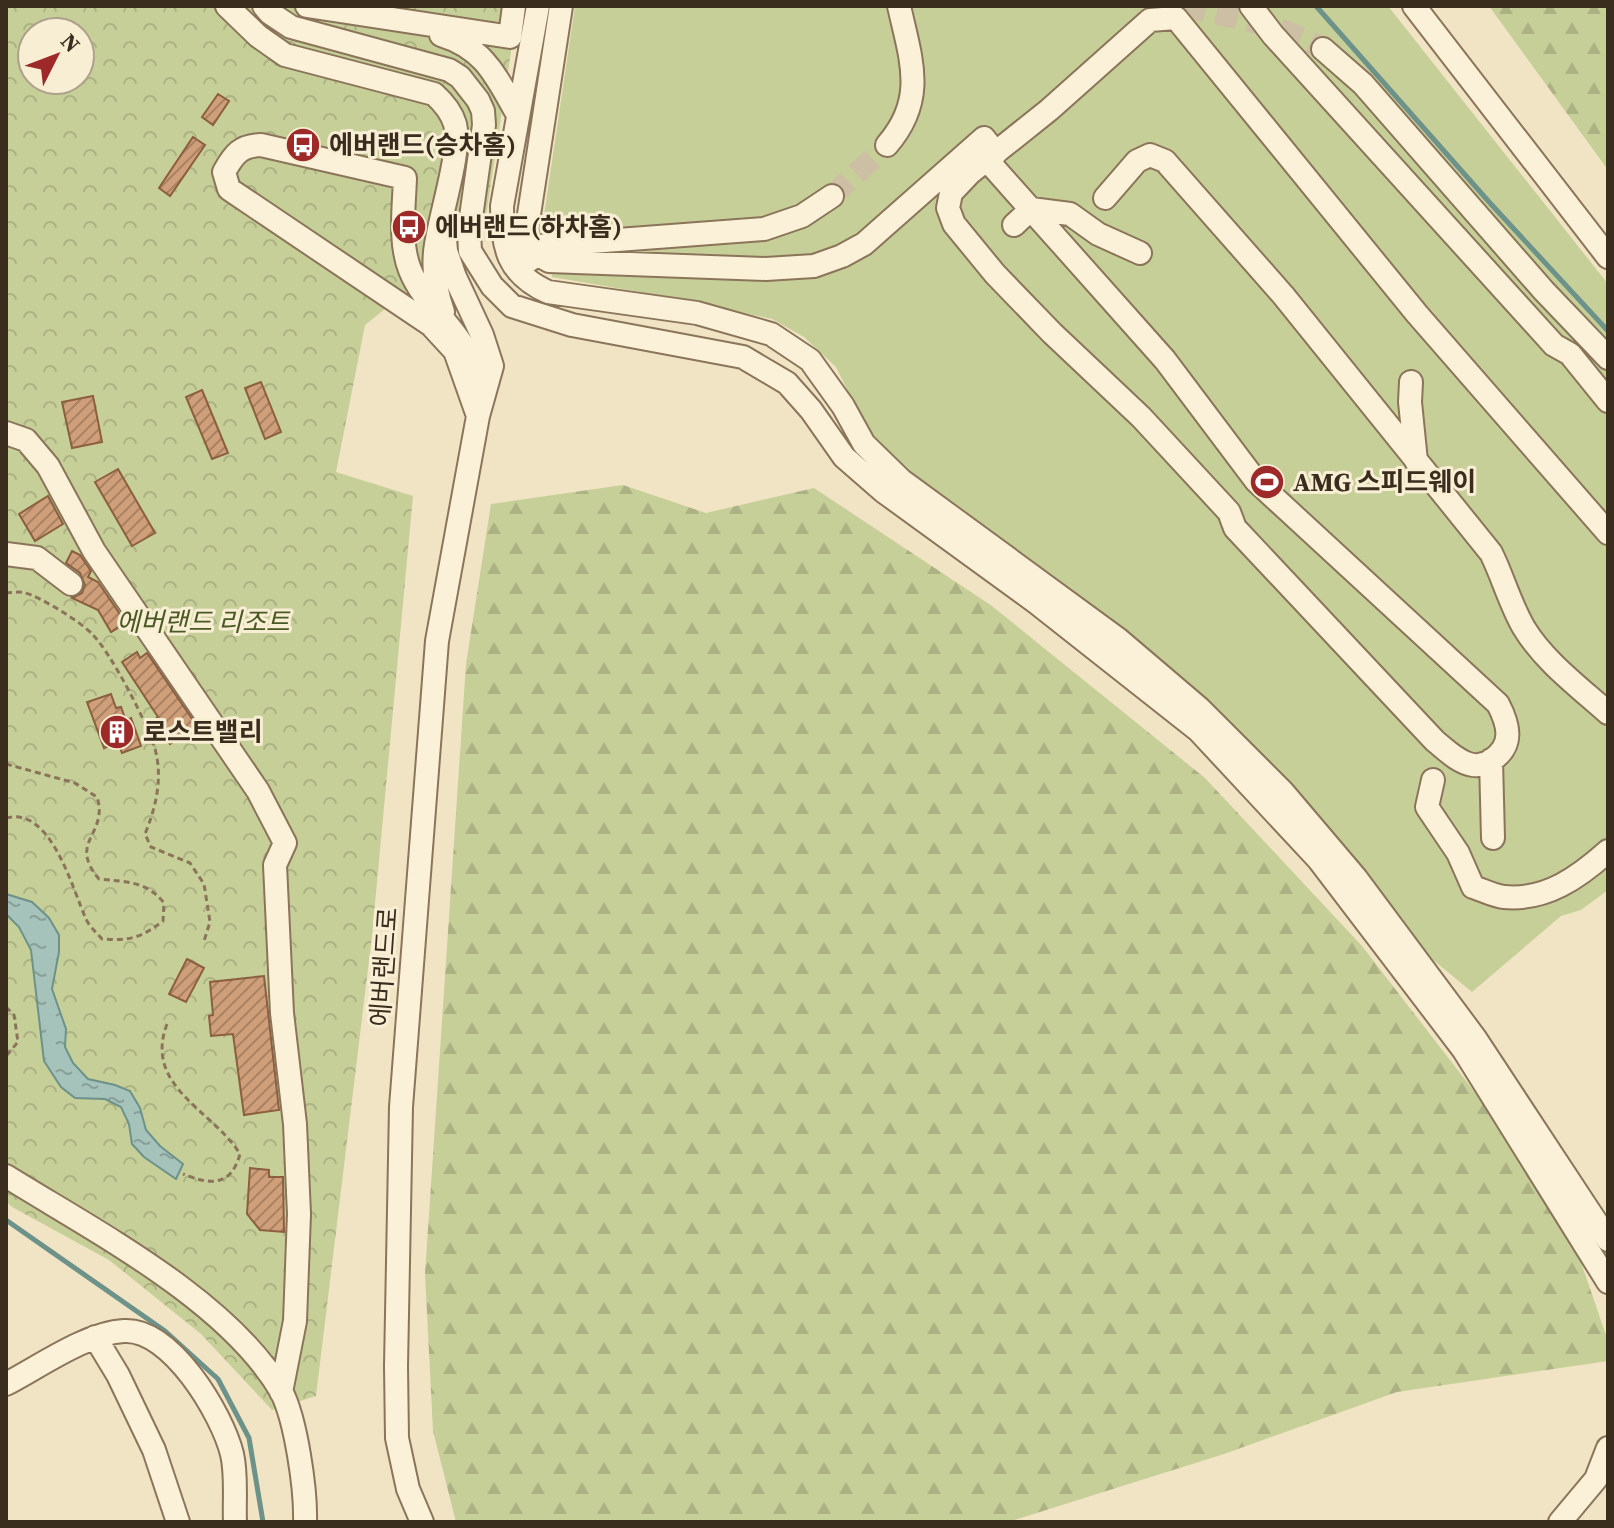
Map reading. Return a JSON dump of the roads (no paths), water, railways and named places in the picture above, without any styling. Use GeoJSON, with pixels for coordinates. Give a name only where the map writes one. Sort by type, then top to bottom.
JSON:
{"type":"FeatureCollection","features":[{"type":"Feature","properties":{"kind":"street"},"geometry":{"type":"LineString","coordinates":[[227,6],[258,36],[285,55],[434,94],[451,112],[456,127],[435,251],[434,287],[478,416]]}},
{"type":"Feature","properties":{"kind":"street"},"geometry":{"type":"LineString","coordinates":[[264,6],[291,27],[433,65],[460,77],[478,100],[484,125],[469,231],[470,251],[492,286],[512,306],[572,325],[743,357],[787,383],[811,410],[844,457],[883,491],[1037,603],[1198,730],[1319,860],[1463,1049],[1608,1282]]}},
{"type":"Feature","properties":{"kind":"street"},"geometry":{"type":"LineString","coordinates":[[307,6],[510,37],[514,6]]}},
{"type":"Feature","properties":{"kind":"street"},"geometry":{"type":"LineString","coordinates":[[538,6],[502,206],[502,234],[511,262],[527,282],[548,292],[697,313],[771,334],[810,360],[843,406],[864,444],[901,480],[1118,639],[1199,708],[1283,792],[1356,878],[1475,1038],[1608,1240]]}},
{"type":"Feature","properties":{"kind":"street"},"geometry":{"type":"LineString","coordinates":[[561,6],[524,247],[532,264],[570,294]]}},
{"type":"Feature","properties":{"kind":"street"},"geometry":{"type":"LineString","coordinates":[[887,145],[902,128],[913,97],[913,70],[899,6]]}},
{"type":"Feature","properties":{"kind":"street"},"geometry":{"type":"LineString","coordinates":[[1251,6],[1273,35],[1554,345],[1570,354],[1608,401]]}},
{"type":"Feature","properties":{"kind":"street"},"geometry":{"type":"LineString","coordinates":[[1414,6],[1608,257]]}},
{"type":"Feature","properties":{"kind":"street"},"geometry":{"type":"LineString","coordinates":[[524,247],[549,261],[766,269],[814,266],[864,244],[984,138],[991,156],[1031,209],[1165,360],[1256,481],[1498,704],[1508,723],[1508,743],[1499,755],[1485,764],[1472,765],[1455,757],[1435,741],[1235,528],[1229,512],[1141,417],[1052,333],[995,274],[954,224],[948,208],[951,193],[957,186],[991,156],[1150,20],[1176,18],[1399,293],[1608,533]]}},
{"type":"Feature","properties":{"kind":"street"},"geometry":{"type":"LineString","coordinates":[[390,19],[456,40],[476,51],[492,70],[518,115]]}},
{"type":"Feature","properties":{"kind":"street"},"geometry":{"type":"LineString","coordinates":[[1323,49],[1363,84],[1544,291],[1608,358]]}},
{"type":"Feature","properties":{"kind":"street"},"geometry":{"type":"LineString","coordinates":[[455,351],[431,325],[229,189],[224,172],[233,156],[243,146],[261,145],[405,178],[404,233],[409,268],[426,301],[466,348],[477,378],[478,416]]}},
{"type":"Feature","properties":{"kind":"street"},"geometry":{"type":"LineString","coordinates":[[1105,198],[1137,161],[1150,155],[1165,161],[1283,295],[1491,553],[1516,613],[1543,654],[1608,713]]}},
{"type":"Feature","properties":{"kind":"street"},"geometry":{"type":"LineString","coordinates":[[524,247],[764,229],[802,216],[832,196]]}},
{"type":"Feature","properties":{"kind":"street"},"geometry":{"type":"LineString","coordinates":[[1014,225],[1031,209]]}},
{"type":"Feature","properties":{"kind":"street"},"geometry":{"type":"LineString","coordinates":[[1031,209],[1070,214],[1098,234],[1140,253]]}},
{"type":"Feature","properties":{"kind":"street"},"geometry":{"type":"LineString","coordinates":[[443,215],[446,251],[492,366],[478,416]]}},
{"type":"Feature","properties":{"kind":"street"},"geometry":{"type":"LineString","coordinates":[[1524,312],[1544,291]]}},
{"type":"Feature","properties":{"kind":"street"},"geometry":{"type":"LineString","coordinates":[[1411,382],[1416,462]]}},
{"type":"Feature","properties":{"kind":"street","name":"에버랜드로"},"geometry":{"type":"LineString","coordinates":[[422,1522],[408,1489],[397,1438],[401,1107],[437,641],[478,416]]}},
{"type":"Feature","properties":{"kind":"street"},"geometry":{"type":"LineString","coordinates":[[6,433],[26,440],[48,466],[94,551],[258,791],[285,843],[275,865],[282,1013],[295,1124],[299,1214],[295,1321],[281,1392]]}},
{"type":"Feature","properties":{"kind":"street"},"geometry":{"type":"LineString","coordinates":[[6,554],[37,558],[71,584]]}},
{"type":"Feature","properties":{"kind":"street"},"geometry":{"type":"LineString","coordinates":[[1491,760],[1493,838]]}},
{"type":"Feature","properties":{"kind":"street"},"geometry":{"type":"LineString","coordinates":[[1433,780],[1427,807],[1458,853],[1473,887],[1504,897],[1535,895],[1562,887],[1608,851]]}},
{"type":"Feature","properties":{"kind":"street"},"geometry":{"type":"LineString","coordinates":[[6,1176],[157,1270],[242,1339],[281,1392],[291,1421],[306,1501],[305,1522]]}},
{"type":"Feature","properties":{"kind":"street"},"geometry":{"type":"LineString","coordinates":[[6,1384],[95,1337],[121,1331],[137,1331],[167,1349],[197,1384],[222,1425],[233,1456],[235,1522]]}},
{"type":"Feature","properties":{"kind":"street"},"geometry":{"type":"LineString","coordinates":[[95,1337],[118,1375],[154,1450],[178,1522]]}},
{"type":"Feature","properties":{"kind":"street"},"geometry":{"type":"LineString","coordinates":[[1560,1522],[1596,1479],[1608,1448]]}},
{"type":"Feature","properties":{"kind":"water"},"geometry":{"type":"Polygon","coordinates":[[[6,894],[32,902],[49,918],[59,935],[52,989],[66,1029],[65,1047],[73,1063],[88,1079],[130,1091],[140,1108],[146,1130],[183,1164],[176,1179],[144,1157],[132,1144],[129,1124],[121,1107],[105,1099],[75,1098],[61,1087],[44,1061],[31,950],[19,927],[6,914],[6,894]]]}},
{"type":"Feature","properties":{"kind":"waterway"},"geometry":{"type":"LineString","coordinates":[[1316,6],[1608,331]]}},
{"type":"Feature","properties":{"kind":"waterway"},"geometry":{"type":"LineString","coordinates":[[6,1220],[165,1331],[218,1379],[249,1438],[263,1522]]}},
{"type":"Feature","properties":{"kind":"tunnel"},"geometry":{"type":"LineString","coordinates":[[1184,6],[1274,28],[1323,49]]}},
{"type":"Feature","properties":{"kind":"tunnel"},"geometry":{"type":"LineString","coordinates":[[832,196],[887,145]]}},
{"type":"Feature","properties":{"kind":"place","name":"에버랜드(승차홈)"},"geometry":{"type":"Point","coordinates":[303,145]}},
{"type":"Feature","properties":{"kind":"place","name":"에버랜드(하차홈)"},"geometry":{"type":"Point","coordinates":[409,227]}},
{"type":"Feature","properties":{"kind":"place","name":"AMG 스피드웨이"},"geometry":{"type":"Point","coordinates":[1267,482]}},
{"type":"Feature","properties":{"kind":"place","name":"로스트밸리"},"geometry":{"type":"Point","coordinates":[117,732]}},
{"type":"Feature","properties":{"kind":"park label","name":"에버랜드 리조트"},"geometry":{"type":"Point","coordinates":[203,622]}}]}
